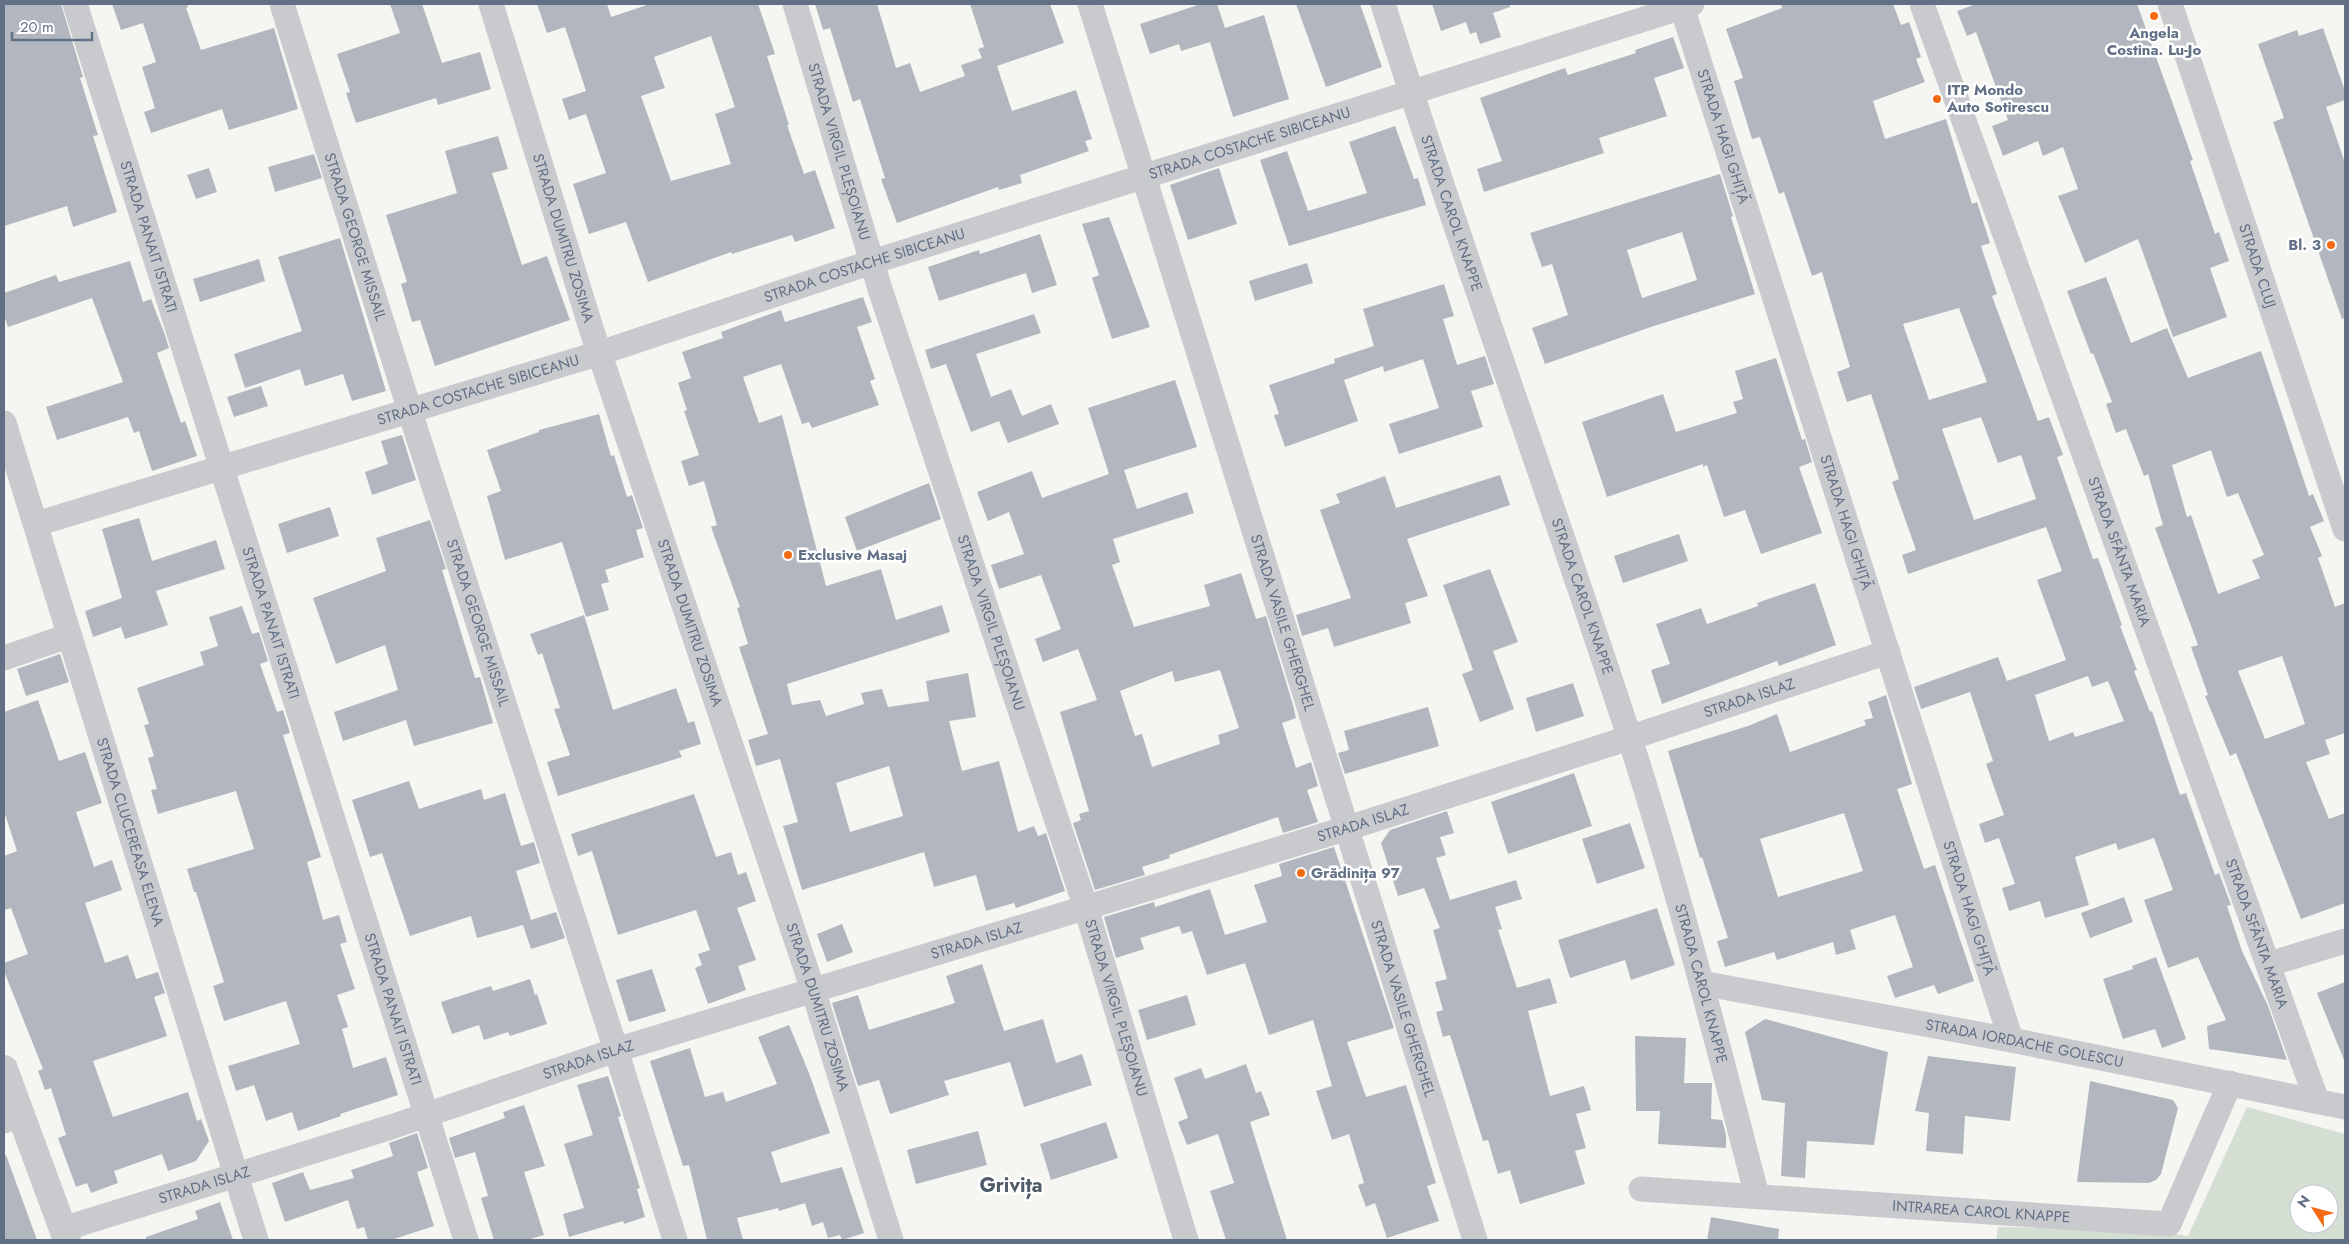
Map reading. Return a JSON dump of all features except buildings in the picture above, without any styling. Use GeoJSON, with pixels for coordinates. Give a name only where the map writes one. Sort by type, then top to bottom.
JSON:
{"type":"FeatureCollection","features":[{"type":"Feature","properties":{"kind":"street","name":"STRADA PANAIT ISTRATI"},"geometry":{"type":"LineString","coordinates":[[75,4],[425,1116],[466,1240]]}},
{"type":"Feature","properties":{"kind":"street","name":"STRADA GEORGE MISSAIL"},"geometry":{"type":"LineString","coordinates":[[282,4],[675,1240]]}},
{"type":"Feature","properties":{"kind":"street","name":"STRADA DUMITRU ZOSIMA"},"geometry":{"type":"LineString","coordinates":[[491,4],[600,353],[812,990],[891,1240]]}},
{"type":"Feature","properties":{"kind":"street","name":"STRADA VIRGIL PLEȘOIANU"},"geometry":{"type":"LineString","coordinates":[[794,4],[872,262],[1086,908],[1186,1240]]}},
{"type":"Feature","properties":{"kind":"street","name":"STRADA VASILE GHERGHEL"},"geometry":{"type":"LineString","coordinates":[[1090,4],[1145,175],[1475,1240]]}},
{"type":"Feature","properties":{"kind":"street","name":"STRADA CAROL KNAPPE"},"geometry":{"type":"LineString","coordinates":[[1383,4],[1411,92],[1630,738],[1702,983],[1757,1196]]}},
{"type":"Feature","properties":{"kind":"street","name":"STRADA SFÂNTA MARIA"},"geometry":{"type":"LineString","coordinates":[[1922,4],[2270,964],[2317,1101]]}},
{"type":"Feature","properties":{"kind":"street","name":"STRADA CLUJ"},"geometry":{"type":"LineString","coordinates":[[2170,4],[2345,529]]}},
{"type":"Feature","properties":{"kind":"street","name":"STRADA COSTACHE SIBICEANU"},"geometry":{"type":"LineString","coordinates":[[36,524],[600,353],[872,262],[1685,5]]}},
{"type":"Feature","properties":{"kind":"street","name":"STRADA HAGI GHIȚĂ"},"geometry":{"type":"LineString","coordinates":[[1685,5],[2011,1040]]}},
{"type":"Feature","properties":{"kind":"street","name":"STRADA CLUCEREASA ELENA"},"geometry":{"type":"LineString","coordinates":[[4,423],[36,524],[68,636],[256,1240]]}},
{"type":"Feature","properties":{"kind":"street"},"geometry":{"type":"LineString","coordinates":[[4,658],[68,636]]}},
{"type":"Feature","properties":{"kind":"street","name":"STRADA ISLAZ"},"geometry":{"type":"LineString","coordinates":[[65,1235],[235,1176],[425,1116],[616,1050],[1348,828],[1405,808],[1630,738],[1888,652]]}},
{"type":"Feature","properties":{"kind":"street"},"geometry":{"type":"LineString","coordinates":[[2270,964],[2345,941]]}},
{"type":"Feature","properties":{"kind":"street","name":"STRADA IORDACHE GOLESCU"},"geometry":{"type":"LineString","coordinates":[[1702,983],[2011,1040],[2230,1083],[2345,1108]]}},
{"type":"Feature","properties":{"kind":"street"},"geometry":{"type":"LineString","coordinates":[[4,1069],[12,1118],[65,1235]]}},
{"type":"Feature","properties":{"kind":"street","name":"INTRAREA CAROL KNAPPE"},"geometry":{"type":"LineString","coordinates":[[1641,1189],[2169,1224],[2230,1083]]}},
{"type":"Feature","properties":{"kind":"shaded area"},"geometry":{"type":"Polygon","coordinates":[[[2247,1107],[2345,1134],[2345,1240],[1996,1240],[1998,1227],[2152,1230],[2188,1236],[2247,1107]]]}},
{"type":"Feature","properties":{"kind":"place","name":"Angela Costina. Lu-Jo"},"geometry":{"type":"Point","coordinates":[2154,16]}},
{"type":"Feature","properties":{"kind":"place","name":"ITP Mondo Auto Sotirescu"},"geometry":{"type":"Point","coordinates":[1937,99]}},
{"type":"Feature","properties":{"kind":"place","name":"Bl. 3"},"geometry":{"type":"Point","coordinates":[2331,245]}},
{"type":"Feature","properties":{"kind":"place","name":"Exclusive Masaj"},"geometry":{"type":"Point","coordinates":[788,555]}},
{"type":"Feature","properties":{"kind":"place","name":"Grădinița 97"},"geometry":{"type":"Point","coordinates":[1301,873]}},
{"type":"Feature","properties":{"kind":"district","name":"Grivița"},"geometry":{"type":"Point","coordinates":[1011,1185]}}]}
